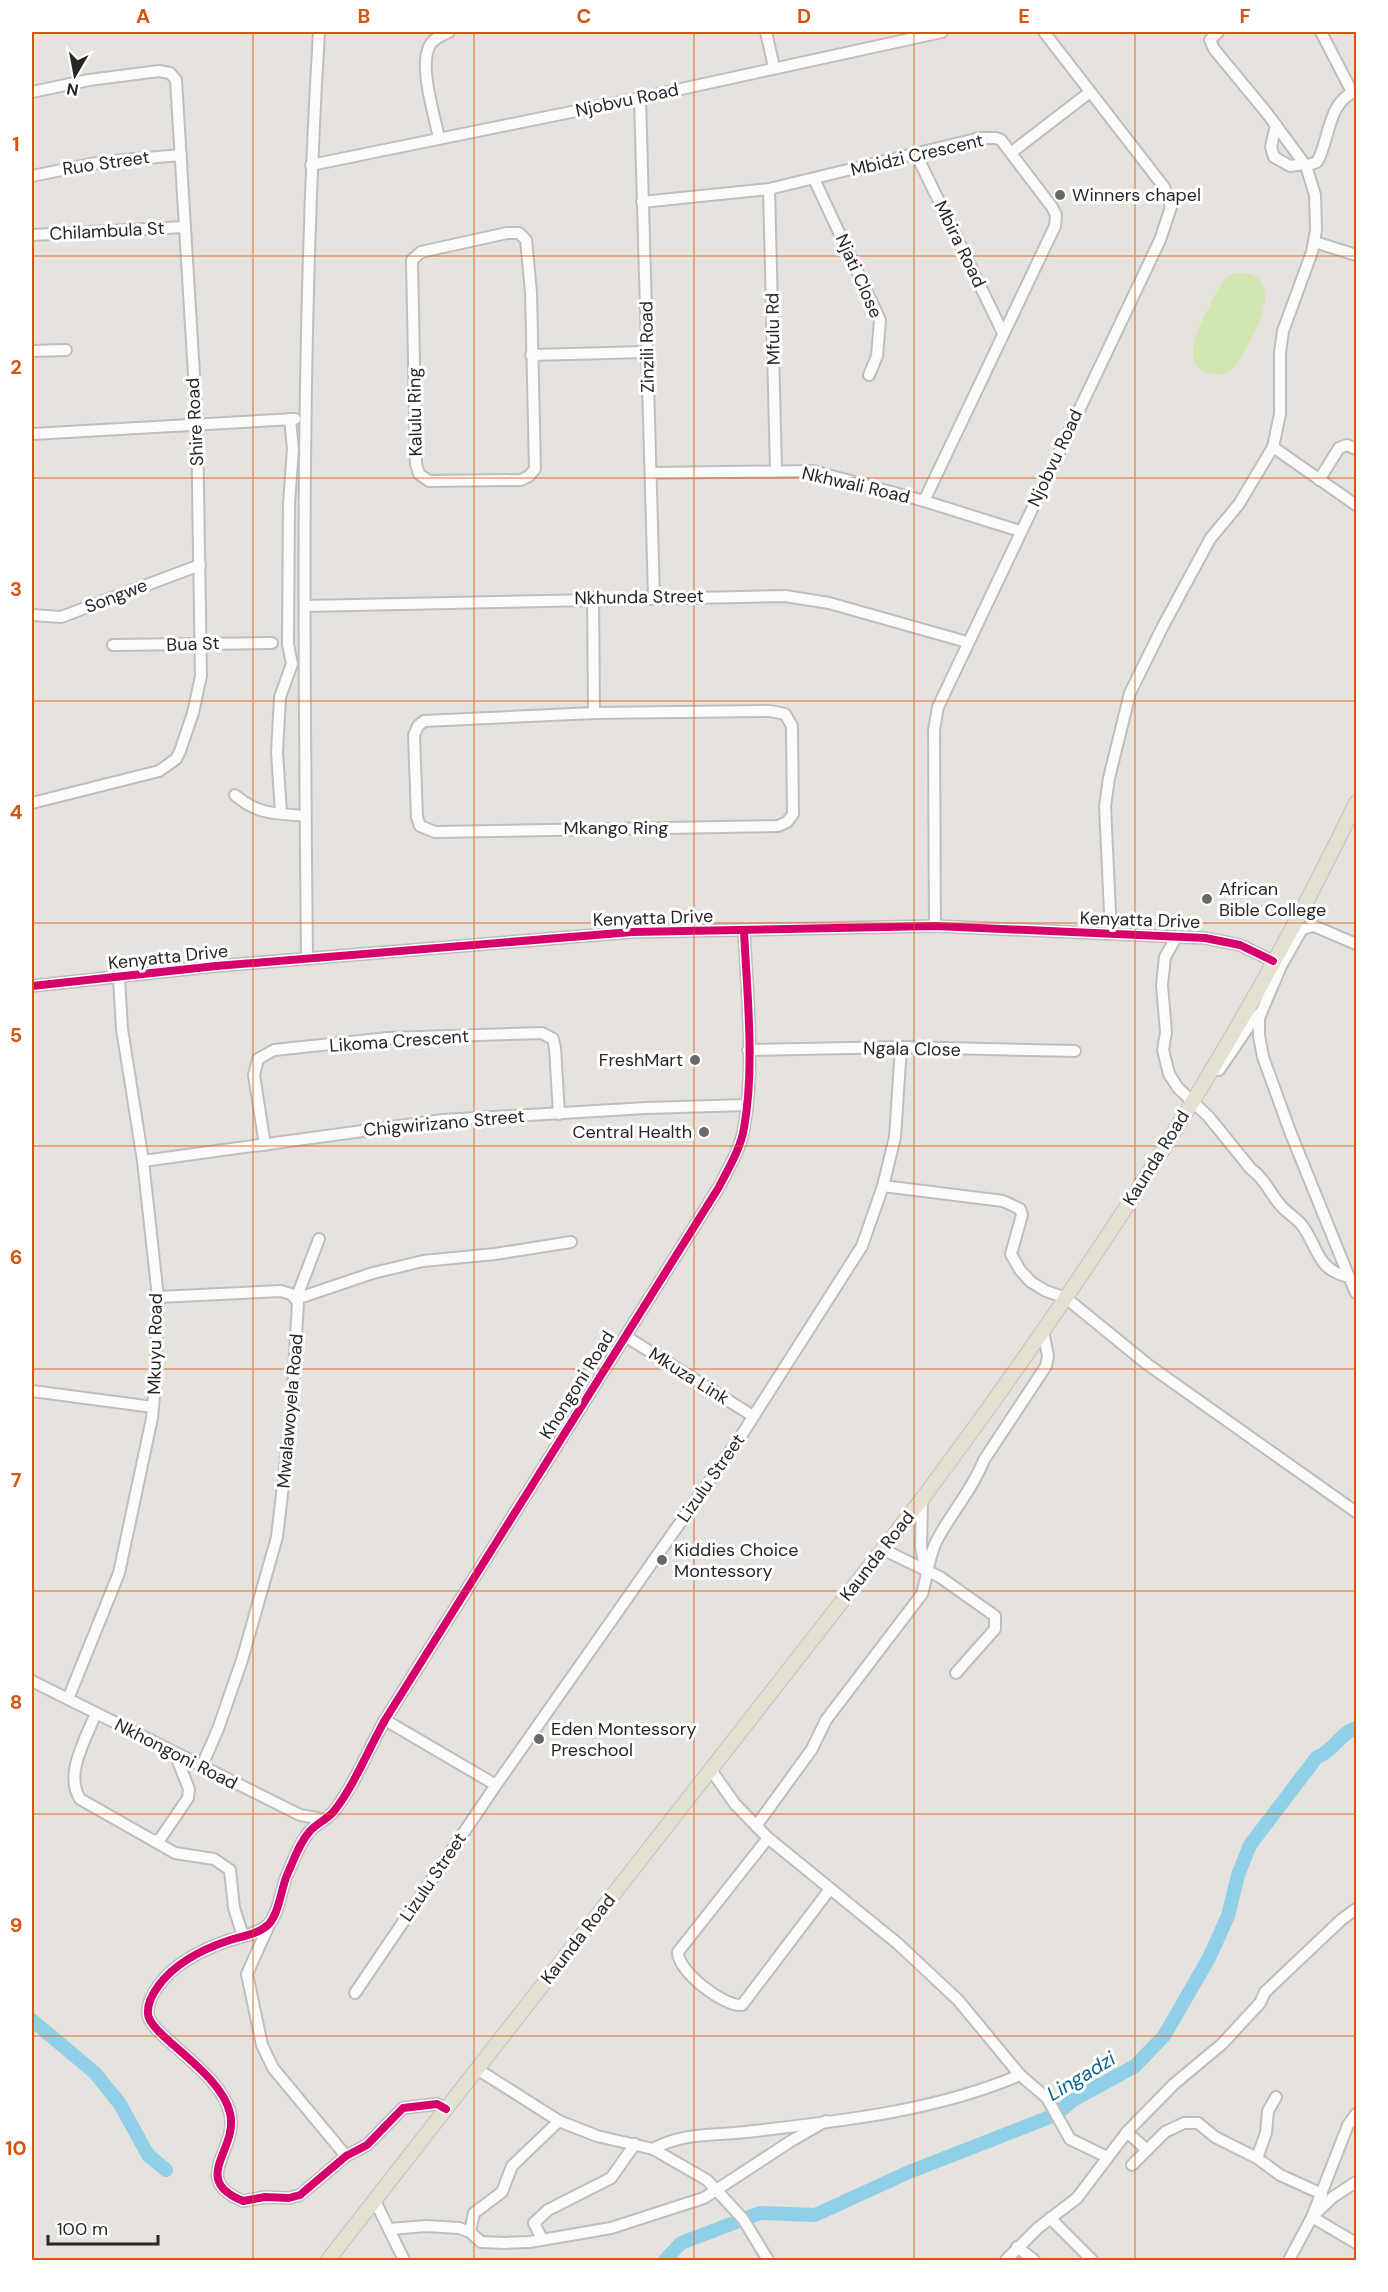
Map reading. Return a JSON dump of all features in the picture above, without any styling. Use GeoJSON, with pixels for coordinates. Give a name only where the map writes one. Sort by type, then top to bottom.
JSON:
{"type":"FeatureCollection","features":[{"type":"Feature","properties":{"kind":"main road","name":"Kaunda Road"},"geometry":{"type":"LineString","coordinates":[[328,2260],[922,1499],[1043,1331],[1193,1103],[1273,962],[1356,803]]}},
{"type":"Feature","properties":{"kind":"street"},"geometry":{"type":"LineString","coordinates":[[307,959],[305,418],[311,165],[319,32]]}},
{"type":"Feature","properties":{"kind":"street"},"geometry":{"type":"LineString","coordinates":[[439,139],[426,62],[433,42],[449,32]]}},
{"type":"Feature","properties":{"kind":"street"},"geometry":{"type":"LineString","coordinates":[[766,32],[774,67]]}},
{"type":"Feature","properties":{"kind":"street","name":"Njobvu Road"},"geometry":{"type":"LineString","coordinates":[[311,165],[640,98],[942,32]]}},
{"type":"Feature","properties":{"kind":"street","name":"Njobvu Road"},"geometry":{"type":"LineString","coordinates":[[935,926],[934,730],[940,700],[1160,240],[1171,211],[1170,201],[1164,187],[1044,32]]}},
{"type":"Feature","properties":{"kind":"street"},"geometry":{"type":"LineString","coordinates":[[1111,934],[1105,806],[1109,778],[1130,693],[1210,539],[1239,504],[1273,447],[1280,414],[1279,361],[1283,331],[1315,242],[1317,206],[1305,165],[1276,125],[1214,49],[1210,40],[1218,32]]}},
{"type":"Feature","properties":{"kind":"street"},"geometry":{"type":"LineString","coordinates":[[1276,125],[1271,147],[1274,157],[1290,166],[1314,165],[1319,159],[1333,114],[1354,92],[1320,32]]}},
{"type":"Feature","properties":{"kind":"street","name":"Shire Road"},"geometry":{"type":"LineString","coordinates":[[32,92],[89,80],[159,71],[170,73],[176,80],[183,227],[197,424],[201,643],[198,696],[176,759],[159,771],[32,803]]}},
{"type":"Feature","properties":{"kind":"street"},"geometry":{"type":"LineString","coordinates":[[1012,152],[1090,92]]}},
{"type":"Feature","properties":{"kind":"street","name":"Zinzili Road"},"geometry":{"type":"LineString","coordinates":[[640,98],[654,597]]}},
{"type":"Feature","properties":{"kind":"street","name":"Mbidzi Crescent"},"geometry":{"type":"LineString","coordinates":[[642,202],[769,189],[985,137],[996,138],[1012,152],[1053,207],[1056,222],[924,501]]}},
{"type":"Feature","properties":{"kind":"street","name":"Ruo Street"},"geometry":{"type":"LineString","coordinates":[[32,176],[101,162],[181,154]]}},
{"type":"Feature","properties":{"kind":"street","name":"Mbira Road"},"geometry":{"type":"LineString","coordinates":[[916,154],[1004,333]]}},
{"type":"Feature","properties":{"kind":"street","name":"Njati Close"},"geometry":{"type":"LineString","coordinates":[[814,179],[880,320],[877,356],[868,375]]}},
{"type":"Feature","properties":{"kind":"street","name":"Mfulu Rd"},"geometry":{"type":"LineString","coordinates":[[769,189],[776,470]]}},
{"type":"Feature","properties":{"kind":"street","name":"Chilambula St"},"geometry":{"type":"LineString","coordinates":[[32,235],[183,227]]}},
{"type":"Feature","properties":{"kind":"street","name":"Kalulu Ring"},"geometry":{"type":"LineString","coordinates":[[507,233],[519,233],[523,236],[526,240],[531,292],[531,355],[536,465],[532,473],[521,480],[435,482],[422,477],[416,464],[413,257],[421,252],[507,233]]}},
{"type":"Feature","properties":{"kind":"street"},"geometry":{"type":"LineString","coordinates":[[1315,242],[1356,255]]}},
{"type":"Feature","properties":{"kind":"street"},"geometry":{"type":"LineString","coordinates":[[32,351],[66,350]]}},
{"type":"Feature","properties":{"kind":"street"},"geometry":{"type":"LineString","coordinates":[[531,355],[646,352]]}},
{"type":"Feature","properties":{"kind":"street"},"geometry":{"type":"LineString","coordinates":[[32,434],[305,418]]}},
{"type":"Feature","properties":{"kind":"street"},"geometry":{"type":"LineString","coordinates":[[281,813],[277,762],[280,697],[292,664],[288,644],[289,504],[293,449],[290,419]]}},
{"type":"Feature","properties":{"kind":"street"},"geometry":{"type":"LineString","coordinates":[[1319,480],[1339,448],[1347,445],[1356,449]]}},
{"type":"Feature","properties":{"kind":"street"},"geometry":{"type":"LineString","coordinates":[[1273,447],[1356,505]]}},
{"type":"Feature","properties":{"kind":"street","name":"Nkhwali Road"},"geometry":{"type":"LineString","coordinates":[[651,473],[813,471],[924,501],[1020,531]]}},
{"type":"Feature","properties":{"kind":"street","name":"Songwe"},"geometry":{"type":"LineString","coordinates":[[32,615],[61,617],[200,565]]}},
{"type":"Feature","properties":{"kind":"street","name":"Nkhunda Street"},"geometry":{"type":"LineString","coordinates":[[305,606],[654,597],[807,598],[967,642]]}},
{"type":"Feature","properties":{"kind":"street"},"geometry":{"type":"LineString","coordinates":[[593,598],[594,713]]}},
{"type":"Feature","properties":{"kind":"street","name":"Bua St"},"geometry":{"type":"LineString","coordinates":[[113,645],[272,643]]}},
{"type":"Feature","properties":{"kind":"street","name":"Mkango Ring"},"geometry":{"type":"LineString","coordinates":[[774,711],[785,714],[792,726],[793,814],[787,822],[778,826],[435,832],[420,826],[417,817],[414,735],[420,724],[446,718],[594,713],[774,711]]}},
{"type":"Feature","properties":{"kind":"street"},"geometry":{"type":"LineString","coordinates":[[235,795],[250,808],[305,816]]}},
{"type":"Feature","properties":{"kind":"street","name":"Kenyatta Drive"},"geometry":{"type":"LineString","coordinates":[[32,986],[216,966],[591,934],[935,926],[1176,936],[1230,942],[1273,962]]}},
{"type":"Feature","properties":{"kind":"street"},"geometry":{"type":"LineString","coordinates":[[1356,944],[1314,926],[1302,928],[1281,966],[1261,1012],[1259,1036],[1263,1057],[1291,1134],[1356,1293]]}},
{"type":"Feature","properties":{"kind":"street","name":"Khongoni Road"},"geometry":{"type":"LineString","coordinates":[[346,2156],[273,2068],[262,2045],[247,1974],[303,1840],[322,1819],[337,1808],[385,1720],[719,1187],[744,1130],[747,1105],[748,1050],[744,931]]}},
{"type":"Feature","properties":{"kind":"street"},"geometry":{"type":"LineString","coordinates":[[1176,936],[1163,965],[1166,1032],[1163,1050],[1169,1074],[1251,1169],[1260,1175],[1282,1207],[1303,1226],[1324,1265],[1335,1274],[1349,1277]]}},
{"type":"Feature","properties":{"kind":"street","name":"Mkuyu Road"},"geometry":{"type":"LineString","coordinates":[[68,1699],[119,1573],[153,1407],[158,1297],[143,1161],[122,1029],[119,978]]}},
{"type":"Feature","properties":{"kind":"street"},"geometry":{"type":"LineString","coordinates":[[1193,1103],[1252,1020],[1261,1012]]}},
{"type":"Feature","properties":{"kind":"street","name":"Likoma Crescent"},"geometry":{"type":"LineString","coordinates":[[265,1145],[254,1071],[258,1059],[274,1050],[388,1038],[544,1034],[552,1039],[555,1048],[559,1114]]}},
{"type":"Feature","properties":{"kind":"street","name":"Ngala Close"},"geometry":{"type":"LineString","coordinates":[[748,1050],[901,1047],[1076,1051]]}},
{"type":"Feature","properties":{"kind":"street","name":"Lizulu Street"},"geometry":{"type":"LineString","coordinates":[[355,1993],[496,1785],[753,1416],[862,1245],[884,1186],[895,1137],[901,1047]]}},
{"type":"Feature","properties":{"kind":"street","name":"Chigwirizano Street"},"geometry":{"type":"LineString","coordinates":[[143,1161],[443,1120],[747,1105]]}},
{"type":"Feature","properties":{"kind":"street"},"geometry":{"type":"LineString","coordinates":[[884,1186],[1003,1201],[1022,1211],[1011,1249],[1020,1270],[1046,1291],[1066,1298],[1147,1364],[1356,1512]]}},
{"type":"Feature","properties":{"kind":"street"},"geometry":{"type":"LineString","coordinates":[[296,1299],[319,1239]]}},
{"type":"Feature","properties":{"kind":"street"},"geometry":{"type":"LineString","coordinates":[[296,1299],[373,1273],[423,1261],[495,1254],[571,1242]]}},
{"type":"Feature","properties":{"kind":"street"},"geometry":{"type":"LineString","coordinates":[[158,1297],[281,1291],[291,1294],[296,1299]]}},
{"type":"Feature","properties":{"kind":"street","name":"Mwalawoyela Road"},"geometry":{"type":"LineString","coordinates":[[201,1768],[218,1729],[242,1660],[277,1537],[292,1407],[298,1316],[296,1299]]}},
{"type":"Feature","properties":{"kind":"street"},"geometry":{"type":"LineString","coordinates":[[756,1826],[812,1749],[826,1720],[919,1599],[926,1571],[939,1537],[979,1474],[984,1460],[1046,1366],[1048,1356],[1043,1331]]}},
{"type":"Feature","properties":{"kind":"street","name":"Mkuza Link"},"geometry":{"type":"LineString","coordinates":[[625,1336],[753,1416]]}},
{"type":"Feature","properties":{"kind":"street"},"geometry":{"type":"LineString","coordinates":[[32,1391],[153,1407]]}},
{"type":"Feature","properties":{"kind":"street"},"geometry":{"type":"LineString","coordinates":[[922,1499],[921,1546],[926,1571]]}},
{"type":"Feature","properties":{"kind":"street"},"geometry":{"type":"LineString","coordinates":[[882,1549],[940,1577],[984,1606],[997,1620],[995,1629],[956,1673]]}},
{"type":"Feature","properties":{"kind":"street","name":"Nkhongoni Road"},"geometry":{"type":"LineString","coordinates":[[32,1681],[201,1768],[300,1815],[322,1819]]}},
{"type":"Feature","properties":{"kind":"street"},"geometry":{"type":"LineString","coordinates":[[96,1713],[72,1776],[73,1788],[80,1799],[175,1853],[214,1859],[230,1870],[234,1908],[243,1936]]}},
{"type":"Feature","properties":{"kind":"street"},"geometry":{"type":"LineString","coordinates":[[385,1720],[496,1785]]}},
{"type":"Feature","properties":{"kind":"street"},"geometry":{"type":"LineString","coordinates":[[154,1841],[160,1839],[188,1798],[189,1789],[175,1754]]}},
{"type":"Feature","properties":{"kind":"street"},"geometry":{"type":"LineString","coordinates":[[711,1770],[727,1794],[768,1838],[897,1943],[958,2000],[1020,2075],[1047,2098],[1070,2139],[1107,2157]]}},
{"type":"Feature","properties":{"kind":"street"},"geometry":{"type":"LineString","coordinates":[[768,1838],[678,1952],[678,1958],[684,1970],[729,2004],[742,2005],[830,1889]]}},
{"type":"Feature","properties":{"kind":"street"},"geometry":{"type":"LineString","coordinates":[[1006,2260],[1017,2247],[1050,2218],[1077,2198],[1127,2132],[1174,2084],[1222,2044],[1260,2003],[1265,1992],[1341,1920],[1356,1909]]}},
{"type":"Feature","properties":{"kind":"street"},"geometry":{"type":"LineString","coordinates":[[270,1923],[259,1932],[243,1936],[182,1962],[156,1989],[148,2008],[147,2017],[153,2026],[219,2086],[228,2104],[231,2131],[216,2174],[218,2182],[234,2197],[243,2201],[265,2197],[289,2198],[300,2195],[346,2156],[367,2145],[403,2108],[437,2104],[446,2109]]}},
{"type":"Feature","properties":{"kind":"street"},"geometry":{"type":"LineString","coordinates":[[477,2069],[559,2121],[597,2136],[653,2150],[689,2168],[718,2189],[743,2219],[768,2260]]}},
{"type":"Feature","properties":{"kind":"street"},"geometry":{"type":"LineString","coordinates":[[653,2150],[666,2142],[695,2134],[746,2132],[906,2110],[974,2092],[1020,2075]]}},
{"type":"Feature","properties":{"kind":"street"},"geometry":{"type":"LineString","coordinates":[[1257,2158],[1266,2133],[1268,2110],[1276,2097]]}},
{"type":"Feature","properties":{"kind":"street"},"geometry":{"type":"LineString","coordinates":[[1289,2260],[1312,2217],[1348,2125],[1356,2114]]}},
{"type":"Feature","properties":{"kind":"street"},"geometry":{"type":"LineString","coordinates":[[470,2232],[474,2213],[502,2192],[512,2166],[559,2121]]}},
{"type":"Feature","properties":{"kind":"street"},"geometry":{"type":"LineString","coordinates":[[390,2229],[426,2226],[459,2228],[470,2232],[476,2239],[486,2242],[542,2239],[611,2228],[704,2198],[791,2140],[826,2121]]}},
{"type":"Feature","properties":{"kind":"street"},"geometry":{"type":"LineString","coordinates":[[1132,2165],[1165,2132],[1187,2122],[1202,2125],[1215,2137],[1257,2158],[1280,2175],[1322,2194]]}},
{"type":"Feature","properties":{"kind":"street"},"geometry":{"type":"LineString","coordinates":[[1127,2132],[1147,2150]]}},
{"type":"Feature","properties":{"kind":"street"},"geometry":{"type":"LineString","coordinates":[[542,2239],[534,2223],[548,2210],[611,2178],[635,2144]]}},
{"type":"Feature","properties":{"kind":"street"},"geometry":{"type":"LineString","coordinates":[[1312,2217],[1333,2197],[1356,2182]]}},
{"type":"Feature","properties":{"kind":"street"},"geometry":{"type":"LineString","coordinates":[[375,2201],[404,2260]]}},
{"type":"Feature","properties":{"kind":"street"},"geometry":{"type":"LineString","coordinates":[[1312,2217],[1356,2243]]}},
{"type":"Feature","properties":{"kind":"street"},"geometry":{"type":"LineString","coordinates":[[1050,2218],[1092,2260]]}},
{"type":"Feature","properties":{"kind":"street"},"geometry":{"type":"LineString","coordinates":[[1017,2247],[1034,2260]]}},
{"type":"Feature","properties":{"kind":"green space"},"geometry":{"type":"Polygon","coordinates":[[[1235,273],[1247,273],[1258,278],[1264,286],[1263,309],[1254,334],[1236,365],[1225,373],[1211,374],[1199,368],[1194,359],[1193,348],[1196,335],[1220,286],[1226,278],[1235,273]]]}},
{"type":"Feature","properties":{"kind":"waterway","name":"Lingadzi"},"geometry":{"type":"LineString","coordinates":[[665,2260],[681,2243],[760,2213],[815,2215],[909,2172],[1055,2115],[1073,2100],[1135,2066],[1164,2036],[1209,1958],[1228,1916],[1238,1875],[1250,1845],[1317,1757],[1356,1728]]}},
{"type":"Feature","properties":{"kind":"waterway"},"geometry":{"type":"LineString","coordinates":[[32,2020],[95,2073],[120,2104],[148,2155],[166,2170]]}},
{"type":"Feature","properties":{"kind":"cycle path"},"geometry":{"type":"LineString","coordinates":[[32,986],[216,966],[632,932],[935,926],[1205,938],[1240,945],[1273,961]]}},
{"type":"Feature","properties":{"kind":"cycle path"},"geometry":{"type":"LineString","coordinates":[[446,2109],[437,2104],[403,2108],[367,2145],[346,2156],[300,2195],[289,2198],[265,2197],[243,2201],[227,2192],[219,2183],[220,2163],[231,2127],[230,2113],[224,2098],[214,2083],[151,2023],[148,2006],[159,1985],[182,1963],[210,1948],[260,1931],[272,1920],[287,1875],[306,1836],[332,1814],[341,1801],[355,1779],[385,1720],[719,1187],[740,1143],[747,1105],[750,1055],[744,931]]}},
{"type":"Feature","properties":{"kind":"place","name":"Winners chapel"},"geometry":{"type":"Point","coordinates":[1060,195]}},
{"type":"Feature","properties":{"kind":"place","name":"African Bible College"},"geometry":{"type":"Point","coordinates":[1207,899]}},
{"type":"Feature","properties":{"kind":"place","name":"FreshMart"},"geometry":{"type":"Point","coordinates":[695,1060]}},
{"type":"Feature","properties":{"kind":"place","name":"Central Health"},"geometry":{"type":"Point","coordinates":[704,1132]}},
{"type":"Feature","properties":{"kind":"place","name":"Kiddies Choice Montessory"},"geometry":{"type":"Point","coordinates":[662,1560]}},
{"type":"Feature","properties":{"kind":"place","name":"Eden Montessory Preschool"},"geometry":{"type":"Point","coordinates":[539,1739]}}]}
